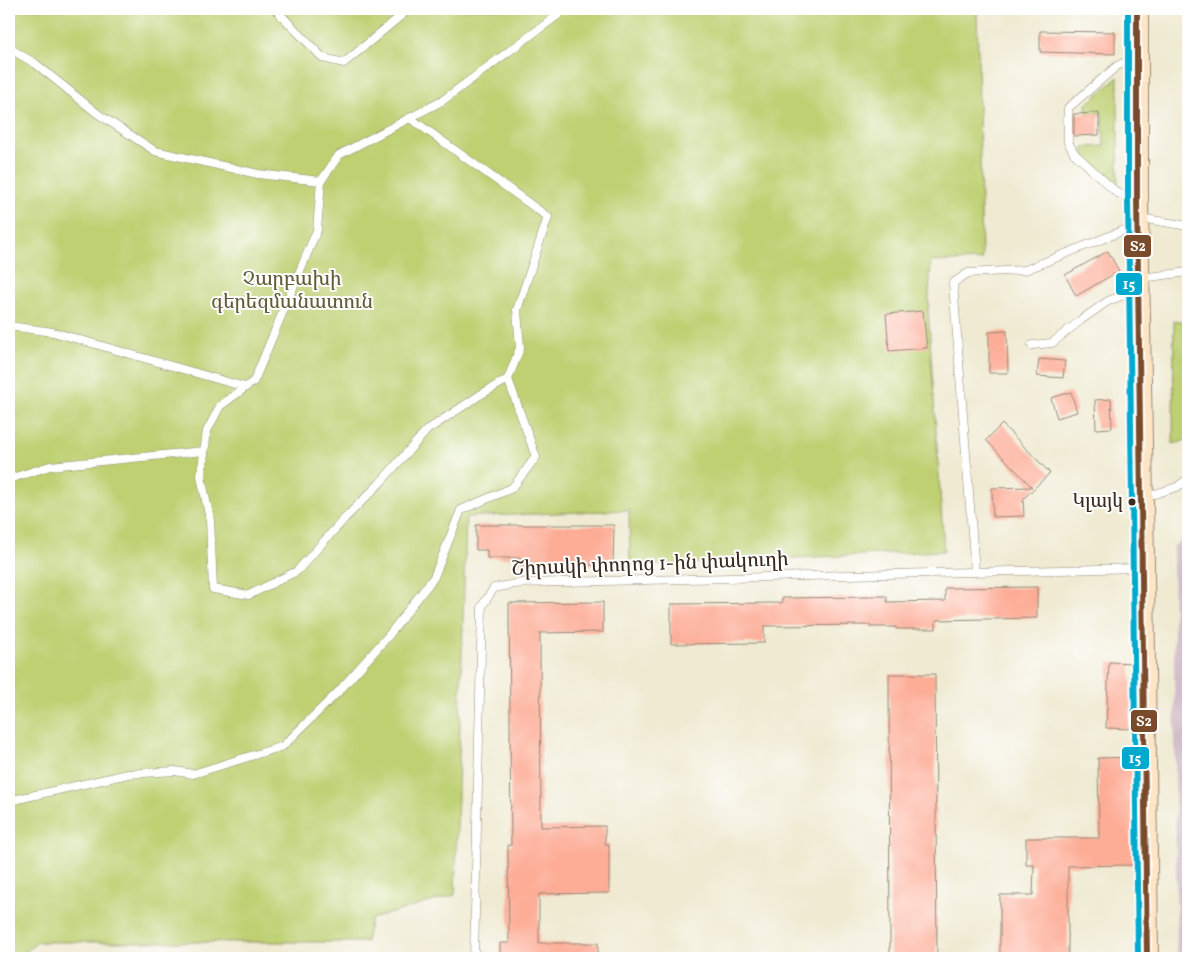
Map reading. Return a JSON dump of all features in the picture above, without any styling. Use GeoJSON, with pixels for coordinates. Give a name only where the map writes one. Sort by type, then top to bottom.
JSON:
{"type":"FeatureCollection","features":[{"type":"Feature","properties":{"kind":"main road"},"geometry":{"type":"LineString","coordinates":[[1137,9],[1141,55],[1141,214],[1154,958]]}},
{"type":"Feature","properties":{"kind":"main road"},"geometry":{"type":"LineString","coordinates":[[1141,55],[1146,9]]}},
{"type":"Feature","properties":{"kind":"main road"},"geometry":{"type":"LineString","coordinates":[[1147,958],[1148,568]]}},
{"type":"Feature","properties":{"kind":"lane"},"geometry":{"type":"LineString","coordinates":[[275,9],[322,58],[344,63],[409,9]]}},
{"type":"Feature","properties":{"kind":"lane"},"geometry":{"type":"LineString","coordinates":[[410,118],[548,216],[517,310],[520,348],[508,379],[480,395],[428,430],[297,572],[249,594],[213,590],[210,520],[202,476],[207,431],[220,406],[254,381],[317,230],[321,181],[339,155],[442,101],[566,9]]}},
{"type":"Feature","properties":{"kind":"lane"},"geometry":{"type":"LineString","coordinates":[[9,48],[36,64],[98,114],[155,151],[258,174],[321,181]]}},
{"type":"Feature","properties":{"kind":"lane"},"geometry":{"type":"LineString","coordinates":[[1141,55],[1117,66],[1068,108],[1068,142],[1074,153],[1141,214],[1188,226]]}},
{"type":"Feature","properties":{"kind":"lane"},"geometry":{"type":"LineString","coordinates":[[975,572],[953,283],[968,273],[1025,270],[1122,231],[1141,214]]}},
{"type":"Feature","properties":{"kind":"lane"},"geometry":{"type":"LineString","coordinates":[[1032,344],[1052,343],[1108,301],[1121,296],[1142,283],[1188,272]]}},
{"type":"Feature","properties":{"kind":"lane"},"geometry":{"type":"LineString","coordinates":[[9,326],[53,332],[245,387]]}},
{"type":"Feature","properties":{"kind":"lane"},"geometry":{"type":"LineString","coordinates":[[9,801],[128,774],[175,771],[193,774],[283,746],[339,691],[389,635],[434,577],[461,510],[512,488],[536,457],[508,379]]}},
{"type":"Feature","properties":{"kind":"lane"},"geometry":{"type":"LineString","coordinates":[[9,479],[50,466],[204,451]]}},
{"type":"Feature","properties":{"kind":"lane"},"geometry":{"type":"LineString","coordinates":[[1147,496],[1177,487],[1188,479]]}},
{"type":"Feature","properties":{"kind":"lane","name":"Շիրակի փողոց 1-ին փակուղի"},"geometry":{"type":"LineString","coordinates":[[474,958],[482,606],[494,588],[521,583],[1148,568]]}},
{"type":"Feature","properties":{"kind":"shaded area"},"geometry":{"type":"Polygon","coordinates":[[[1188,535],[1188,958],[1177,958],[1173,547],[1188,535]]]}},
{"type":"Feature","properties":{"kind":"green space","name":"Չարբախի գերեզմանատուն"},"geometry":{"type":"Polygon","coordinates":[[[9,9],[977,9],[982,260],[931,262],[928,310],[944,551],[630,566],[629,510],[466,517],[455,895],[371,919],[366,942],[37,942],[19,958],[9,958],[9,9]]]}},
{"type":"Feature","properties":{"kind":"green space"},"geometry":{"type":"Polygon","coordinates":[[[1118,77],[1118,185],[1085,160],[1084,147],[1104,146],[1102,113],[1087,113],[1086,105],[1118,77]]]}},
{"type":"Feature","properties":{"kind":"green space"},"geometry":{"type":"Polygon","coordinates":[[[1174,320],[1188,323],[1188,440],[1173,444],[1174,320]]]}},
{"type":"Feature","properties":{"kind":"building"},"geometry":{"type":"Polygon","coordinates":[[[1040,31],[1115,32],[1115,54],[1040,52],[1040,31]]]}},
{"type":"Feature","properties":{"kind":"building"},"geometry":{"type":"Polygon","coordinates":[[[1099,113],[1099,135],[1074,136],[1074,114],[1099,113]]]}},
{"type":"Feature","properties":{"kind":"building"},"geometry":{"type":"Polygon","coordinates":[[[1108,251],[1119,271],[1076,296],[1065,275],[1108,251]]]}},
{"type":"Feature","properties":{"kind":"building"},"geometry":{"type":"Polygon","coordinates":[[[923,311],[927,348],[889,351],[886,314],[923,311]]]}},
{"type":"Feature","properties":{"kind":"building"},"geometry":{"type":"Polygon","coordinates":[[[1007,331],[1008,373],[989,373],[989,332],[1007,331]]]}},
{"type":"Feature","properties":{"kind":"building"},"geometry":{"type":"Polygon","coordinates":[[[1039,359],[1065,361],[1063,378],[1037,376],[1039,359]]]}},
{"type":"Feature","properties":{"kind":"building"},"geometry":{"type":"Polygon","coordinates":[[[1071,392],[1077,412],[1057,418],[1051,398],[1071,392]]]}},
{"type":"Feature","properties":{"kind":"building"},"geometry":{"type":"Polygon","coordinates":[[[1111,399],[1112,428],[1096,429],[1095,400],[1111,399]]]}},
{"type":"Feature","properties":{"kind":"building"},"geometry":{"type":"Polygon","coordinates":[[[1002,424],[1050,473],[1023,499],[1024,516],[993,517],[992,488],[1032,487],[986,440],[1002,424]]]}},
{"type":"Feature","properties":{"kind":"building"},"geometry":{"type":"Polygon","coordinates":[[[476,525],[614,525],[613,565],[521,565],[521,558],[487,558],[487,550],[476,550],[476,525]]]}},
{"type":"Feature","properties":{"kind":"building"},"geometry":{"type":"Polygon","coordinates":[[[1037,587],[1037,618],[936,620],[936,629],[896,629],[896,627],[870,627],[870,625],[764,626],[764,643],[671,644],[671,604],[782,603],[782,598],[870,596],[887,596],[887,602],[945,601],[945,588],[1037,587]]]}},
{"type":"Feature","properties":{"kind":"building"},"geometry":{"type":"Polygon","coordinates":[[[603,602],[603,632],[540,633],[541,827],[605,826],[605,844],[609,844],[609,893],[539,894],[539,943],[598,943],[598,958],[500,958],[500,943],[509,943],[508,845],[511,845],[509,603],[603,602]]]}},
{"type":"Feature","properties":{"kind":"building"},"geometry":{"type":"Polygon","coordinates":[[[1109,662],[1131,663],[1132,729],[1106,728],[1109,662]]]}},
{"type":"Feature","properties":{"kind":"building"},"geometry":{"type":"Polygon","coordinates":[[[889,674],[935,674],[937,958],[890,958],[889,674]]]}},
{"type":"Feature","properties":{"kind":"building"},"geometry":{"type":"Polygon","coordinates":[[[1132,757],[1133,865],[1068,866],[1068,958],[1000,958],[1000,895],[1033,895],[1034,865],[1026,865],[1026,838],[1099,838],[1098,758],[1132,757]]]}},
{"type":"Feature","properties":{"kind":"transit line","name":"15"},"geometry":{"type":"LineString","coordinates":[[1128,9],[1128,199],[1138,958]]}},
{"type":"Feature","properties":{"kind":"transit line","name":"Տ2"},"geometry":{"type":"LineString","coordinates":[[1137,9],[1137,199],[1147,958]]}},
{"type":"Feature","properties":{"kind":"place","name":"Կլայկ"},"geometry":{"type":"Point","coordinates":[1132,502]}}]}
